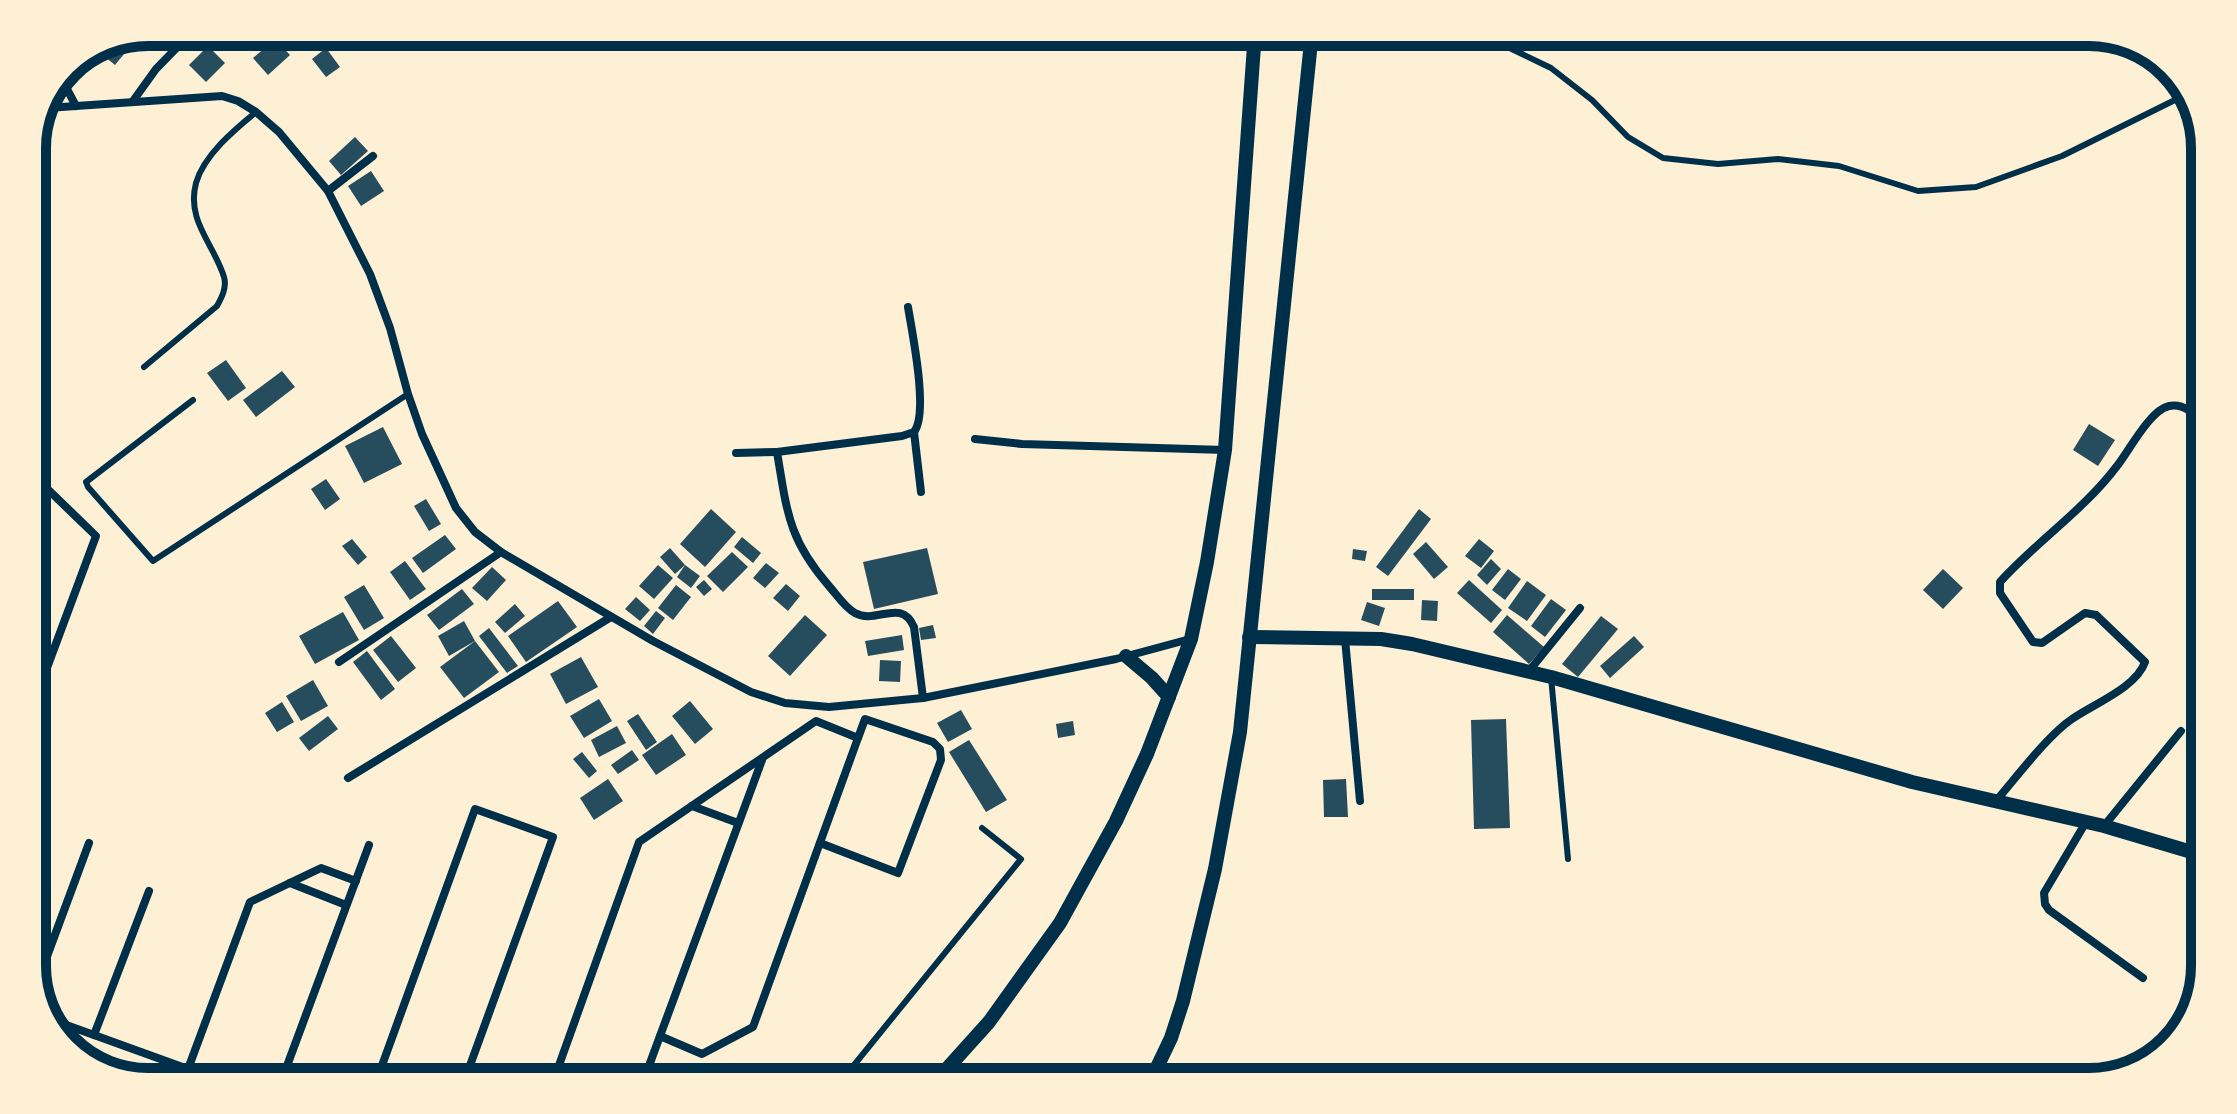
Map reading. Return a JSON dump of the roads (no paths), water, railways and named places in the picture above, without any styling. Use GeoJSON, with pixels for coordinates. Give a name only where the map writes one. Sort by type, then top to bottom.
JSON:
{"type":"FeatureCollection","features":[{"type":"Feature","properties":{"kind":"street"},"geometry":{"type":"LineString","coordinates":[[133,101],[156,69],[178,46]]}},
{"type":"Feature","properties":{"kind":"street"},"geometry":{"type":"LineString","coordinates":[[948,1068],[989,1022],[1060,923],[1116,821],[1147,754],[1191,639],[1225,450],[1254,46]]}},
{"type":"Feature","properties":{"kind":"street"},"geometry":{"type":"LineString","coordinates":[[1157,1068],[1183,1001],[1215,869],[1240,732],[1311,46]]}},
{"type":"Feature","properties":{"kind":"street"},"geometry":{"type":"LineString","coordinates":[[66,88],[76,106]]}},
{"type":"Feature","properties":{"kind":"street"},"geometry":{"type":"LineString","coordinates":[[55,107],[222,96],[256,112],[279,132],[328,191],[370,274],[422,434],[456,508],[475,532],[501,552],[611,617],[751,692],[785,703],[829,707],[923,698],[1126,656],[1191,639]]}},
{"type":"Feature","properties":{"kind":"street"},"geometry":{"type":"LineString","coordinates":[[328,191],[373,156]]}},
{"type":"Feature","properties":{"kind":"street"},"geometry":{"type":"LineString","coordinates":[[908,307],[918,371],[920,420],[914,432],[921,492]]}},
{"type":"Feature","properties":{"kind":"street"},"geometry":{"type":"LineString","coordinates":[[1995,802],[2071,719],[2104,701],[2142,670],[2145,662],[2096,615],[2085,613],[2042,643],[2033,642],[2000,593],[2000,582],[2097,490],[2162,409],[2180,406],[2191,411]]}},
{"type":"Feature","properties":{"kind":"street"},"geometry":{"type":"LineString","coordinates":[[736,453],[777,452],[914,432]]}},
{"type":"Feature","properties":{"kind":"street"},"geometry":{"type":"LineString","coordinates":[[975,439],[1022,444],[1225,450]]}},
{"type":"Feature","properties":{"kind":"street"},"geometry":{"type":"LineString","coordinates":[[777,452],[789,518],[808,563],[856,614],[868,616],[896,612],[904,613],[911,619],[923,698]]}},
{"type":"Feature","properties":{"kind":"street"},"geometry":{"type":"LineString","coordinates":[[46,488],[96,536],[46,670]]}},
{"type":"Feature","properties":{"kind":"street"},"geometry":{"type":"LineString","coordinates":[[339,662],[501,552]]}},
{"type":"Feature","properties":{"kind":"street"},"geometry":{"type":"LineString","coordinates":[[1529,671],[1580,608]]}},
{"type":"Feature","properties":{"kind":"street"},"geometry":{"type":"LineString","coordinates":[[348,778],[611,617]]}},
{"type":"Feature","properties":{"kind":"street"},"geometry":{"type":"LineString","coordinates":[[1249,637],[1412,644],[1529,671],[1846,763],[1995,802],[2104,826],[2191,852]]}},
{"type":"Feature","properties":{"kind":"street"},"geometry":{"type":"LineString","coordinates":[[1345,639],[1360,801]]}},
{"type":"Feature","properties":{"kind":"street"},"geometry":{"type":"LineString","coordinates":[[1126,656],[1169,697]]}},
{"type":"Feature","properties":{"kind":"street"},"geometry":{"type":"LineString","coordinates":[[660,1036],[702,1054],[753,1027],[865,719],[933,742],[940,749],[941,760],[898,873],[820,843]]}},
{"type":"Feature","properties":{"kind":"street"},"geometry":{"type":"LineString","coordinates":[[558,1068],[639,842],[816,721],[858,738]]}},
{"type":"Feature","properties":{"kind":"street"},"geometry":{"type":"LineString","coordinates":[[2104,826],[2181,731]]}},
{"type":"Feature","properties":{"kind":"street"},"geometry":{"type":"LineString","coordinates":[[648,1068],[763,758]]}},
{"type":"Feature","properties":{"kind":"street"},"geometry":{"type":"LineString","coordinates":[[692,806],[738,823]]}},
{"type":"Feature","properties":{"kind":"street"},"geometry":{"type":"LineString","coordinates":[[381,1068],[475,809],[553,837],[469,1068]]}},
{"type":"Feature","properties":{"kind":"street"},"geometry":{"type":"LineString","coordinates":[[2086,822],[2044,893],[2045,904],[2143,978]]}},
{"type":"Feature","properties":{"kind":"street"},"geometry":{"type":"LineString","coordinates":[[46,959],[89,843]]}},
{"type":"Feature","properties":{"kind":"street"},"geometry":{"type":"LineString","coordinates":[[286,1068],[369,845]]}},
{"type":"Feature","properties":{"kind":"street"},"geometry":{"type":"LineString","coordinates":[[188,1068],[250,902],[321,868],[356,881]]}},
{"type":"Feature","properties":{"kind":"street"},"geometry":{"type":"LineString","coordinates":[[290,883],[346,905]]}},
{"type":"Feature","properties":{"kind":"street"},"geometry":{"type":"LineString","coordinates":[[94,1035],[149,891]]}},
{"type":"Feature","properties":{"kind":"street"},"geometry":{"type":"LineString","coordinates":[[63,1023],[185,1068]]}},
{"type":"Feature","properties":{"kind":"lane"},"geometry":{"type":"LineString","coordinates":[[1505,46],[1551,68],[1592,100],[1628,137],[1663,158],[1718,164],[1778,159],[1839,166],[1918,191],[1976,187],[2048,161],[2178,98]]}},
{"type":"Feature","properties":{"kind":"lane"},"geometry":{"type":"LineString","coordinates":[[144,367],[217,306],[224,293],[224,278],[195,217],[197,181],[213,154],[236,128],[256,112]]}},
{"type":"Feature","properties":{"kind":"lane"},"geometry":{"type":"LineString","coordinates":[[193,400],[86,482],[153,561],[408,394]]}},
{"type":"Feature","properties":{"kind":"lane"},"geometry":{"type":"LineString","coordinates":[[1551,677],[1568,859]]}},
{"type":"Feature","properties":{"kind":"lane"},"geometry":{"type":"LineString","coordinates":[[852,1068],[1021,859],[982,828]]}}]}
